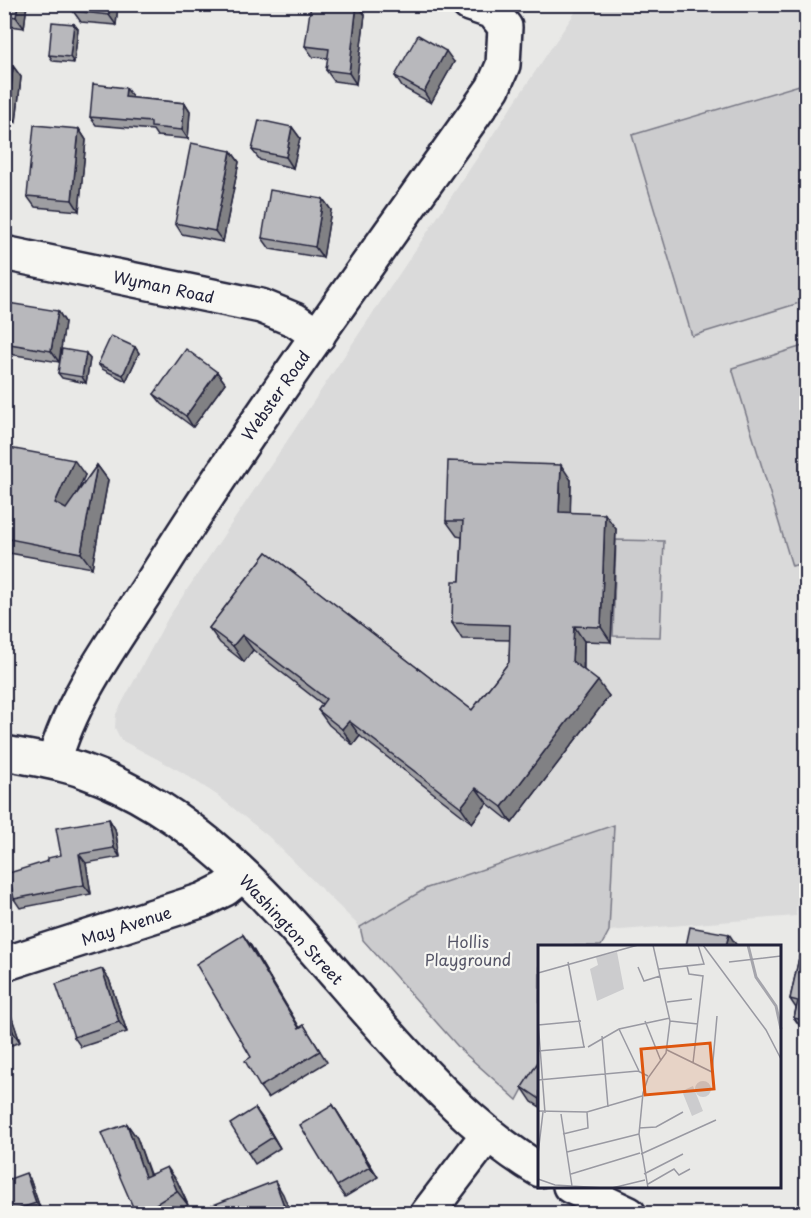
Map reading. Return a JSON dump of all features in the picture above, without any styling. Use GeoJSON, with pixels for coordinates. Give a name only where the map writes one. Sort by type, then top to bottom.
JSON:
{"type":"FeatureCollection","features":[{"type":"Feature","properties":{"kind":"street","name":"Webster Road"},"geometry":{"type":"LineString","coordinates":[[54,762],[72,714],[112,645],[224,468],[493,88],[504,65],[507,38],[501,19],[482,7],[469,4]]}},
{"type":"Feature","properties":{"kind":"street","name":"Wyman Road"},"geometry":{"type":"LineString","coordinates":[[4,253],[261,306],[296,320],[318,336]]}},
{"type":"Feature","properties":{"kind":"street","name":"Washington Street"},"geometry":{"type":"LineString","coordinates":[[4,753],[54,762],[99,776],[158,807],[204,840],[242,875],[430,1080],[488,1134],[538,1169]]}},
{"type":"Feature","properties":{"kind":"street","name":"May Avenue"},"geometry":{"type":"LineString","coordinates":[[4,964],[203,900],[225,889],[242,875]]}},
{"type":"Feature","properties":{"kind":"street"},"geometry":{"type":"LineString","coordinates":[[427,1214],[488,1134]]}},
{"type":"Feature","properties":{"kind":"street"},"geometry":{"type":"LineString","coordinates":[[574,1188],[628,1214]]}},
{"type":"Feature","properties":{"kind":"shaded area"},"geometry":{"type":"Polygon","coordinates":[[[580,5],[806,5],[806,865],[799,866],[796,916],[609,931],[614,826],[429,887],[360,927],[268,836],[217,795],[180,771],[121,740],[115,728],[116,714],[168,618],[580,5]]]}},
{"type":"Feature","properties":{"kind":"green space"},"geometry":{"type":"Polygon","coordinates":[[[806,83],[806,301],[692,336],[632,135],[806,83]]]}},
{"type":"Feature","properties":{"kind":"green space"},"geometry":{"type":"Polygon","coordinates":[[[806,345],[806,562],[792,566],[732,368],[806,345]]]}},
{"type":"Feature","properties":{"kind":"green space"},"geometry":{"type":"Polygon","coordinates":[[[616,540],[664,541],[660,637],[613,636],[616,540]]]}},
{"type":"Feature","properties":{"kind":"green space","name":"Hollis Playground"},"geometry":{"type":"Polygon","coordinates":[[[614,825],[609,931],[602,945],[538,945],[538,1061],[517,1100],[462,1051],[363,940],[360,927],[427,888],[614,825]]]}},
{"type":"Feature","properties":{"kind":"building"},"geometry":{"type":"Polygon","coordinates":[[[4,4],[18,4],[16,17],[4,15],[4,4]]]}},
{"type":"Feature","properties":{"kind":"building"},"geometry":{"type":"Polygon","coordinates":[[[74,4],[110,4],[109,15],[73,11],[74,4]]]}},
{"type":"Feature","properties":{"kind":"building"},"geometry":{"type":"Polygon","coordinates":[[[311,4],[357,4],[349,73],[326,70],[329,49],[305,46],[311,4]]]}},
{"type":"Feature","properties":{"kind":"building"},"geometry":{"type":"Polygon","coordinates":[[[52,22],[74,24],[70,57],[49,55],[52,22]]]}},
{"type":"Feature","properties":{"kind":"building"},"geometry":{"type":"Polygon","coordinates":[[[418,35],[446,51],[424,92],[395,76],[418,35]]]}},
{"type":"Feature","properties":{"kind":"building"},"geometry":{"type":"Polygon","coordinates":[[[4,65],[13,66],[9,111],[4,111],[4,65]]]}},
{"type":"Feature","properties":{"kind":"building"},"geometry":{"type":"Polygon","coordinates":[[[93,84],[126,88],[125,97],[185,103],[182,130],[151,127],[151,122],[90,117],[93,84]]]}},
{"type":"Feature","properties":{"kind":"building"},"geometry":{"type":"Polygon","coordinates":[[[259,120],[292,127],[286,157],[252,150],[259,120]]]}},
{"type":"Feature","properties":{"kind":"building"},"geometry":{"type":"Polygon","coordinates":[[[34,125],[79,129],[72,200],[27,196],[34,125]]]}},
{"type":"Feature","properties":{"kind":"building"},"geometry":{"type":"Polygon","coordinates":[[[191,143],[231,151],[215,231],[175,223],[191,143]]]}},
{"type":"Feature","properties":{"kind":"building"},"geometry":{"type":"Polygon","coordinates":[[[270,190],[323,199],[315,247],[262,238],[270,190]]]}},
{"type":"Feature","properties":{"kind":"building"},"geometry":{"type":"Polygon","coordinates":[[[8,303],[58,311],[51,351],[4,343],[4,324],[8,303]]]}},
{"type":"Feature","properties":{"kind":"building"},"geometry":{"type":"Polygon","coordinates":[[[111,336],[135,347],[123,375],[98,364],[111,336]]]}},
{"type":"Feature","properties":{"kind":"building"},"geometry":{"type":"Polygon","coordinates":[[[62,349],[86,353],[82,377],[58,373],[62,349]]]}},
{"type":"Feature","properties":{"kind":"building"},"geometry":{"type":"Polygon","coordinates":[[[186,349],[217,372],[186,416],[154,394],[186,349]]]}},
{"type":"Feature","properties":{"kind":"building"},"geometry":{"type":"Polygon","coordinates":[[[4,447],[74,460],[55,503],[66,509],[97,465],[81,553],[4,538],[4,447]]]}},
{"type":"Feature","properties":{"kind":"building"},"geometry":{"type":"Polygon","coordinates":[[[448,461],[561,465],[559,512],[605,514],[601,627],[574,626],[572,661],[598,681],[502,807],[476,788],[461,807],[349,721],[342,729],[318,710],[326,699],[242,635],[233,646],[209,628],[267,552],[472,710],[509,662],[510,625],[452,623],[453,581],[460,581],[463,521],[446,521],[448,461]]]}},
{"type":"Feature","properties":{"kind":"building"},"geometry":{"type":"Polygon","coordinates":[[[109,819],[114,848],[79,854],[84,885],[14,899],[9,873],[61,855],[56,828],[109,819]]]}},
{"type":"Feature","properties":{"kind":"building"},"geometry":{"type":"Polygon","coordinates":[[[807,921],[807,1021],[794,1018],[798,1001],[790,999],[807,921]]]}},
{"type":"Feature","properties":{"kind":"building"},"geometry":{"type":"Polygon","coordinates":[[[690,927],[729,934],[726,945],[686,945],[690,927]]]}},
{"type":"Feature","properties":{"kind":"building"},"geometry":{"type":"Polygon","coordinates":[[[243,935],[299,1028],[304,1025],[320,1051],[260,1087],[245,1061],[251,1057],[196,964],[243,935]]]}},
{"type":"Feature","properties":{"kind":"building"},"geometry":{"type":"Polygon","coordinates":[[[102,969],[119,1022],[74,1037],[56,984],[102,969]]]}},
{"type":"Feature","properties":{"kind":"building"},"geometry":{"type":"Polygon","coordinates":[[[4,1007],[13,1032],[4,1035],[4,1007]]]}},
{"type":"Feature","properties":{"kind":"building"},"geometry":{"type":"Polygon","coordinates":[[[537,1064],[538,1065],[538,1098],[522,1087],[537,1064]]]}},
{"type":"Feature","properties":{"kind":"building"},"geometry":{"type":"Polygon","coordinates":[[[333,1105],[370,1167],[337,1186],[300,1125],[333,1105]]]}},
{"type":"Feature","properties":{"kind":"building"},"geometry":{"type":"Polygon","coordinates":[[[255,1108],[273,1137],[248,1153],[230,1124],[255,1108]]]}},
{"type":"Feature","properties":{"kind":"building"},"geometry":{"type":"Polygon","coordinates":[[[127,1124],[145,1177],[167,1167],[177,1191],[140,1214],[136,1214],[101,1133],[127,1124]]]}},
{"type":"Feature","properties":{"kind":"building"},"geometry":{"type":"Polygon","coordinates":[[[26,1173],[36,1203],[12,1211],[4,1189],[4,1181],[26,1173]]]}},
{"type":"Feature","properties":{"kind":"building"},"geometry":{"type":"Polygon","coordinates":[[[275,1181],[287,1214],[190,1214],[275,1181]]]}}]}
